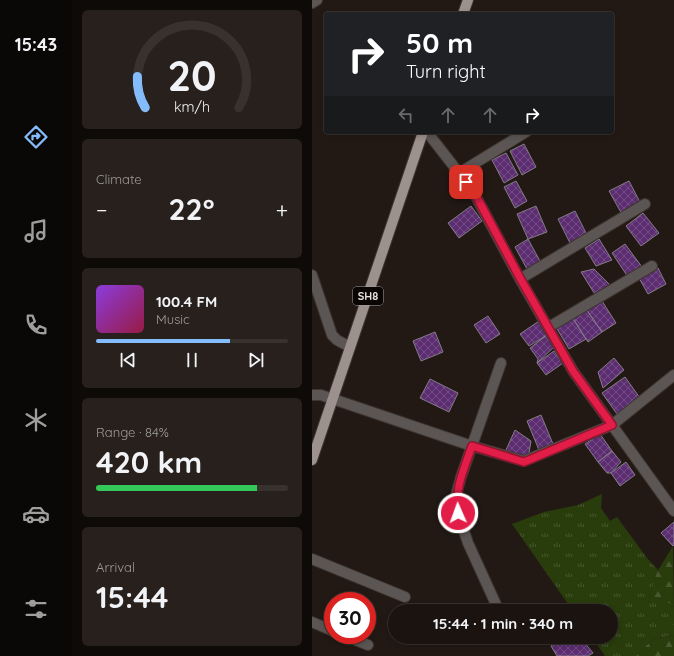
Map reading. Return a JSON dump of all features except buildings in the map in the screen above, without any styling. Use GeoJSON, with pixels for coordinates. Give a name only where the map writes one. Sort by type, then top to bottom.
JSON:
{"type":"FeatureCollection","features":[{"type":"Feature","properties":{"kind":"main road"},"geometry":{"type":"LineString","coordinates":[[464,12],[468,0]]}},
{"type":"Feature","properties":{"kind":"main road","name":"SH8"},"geometry":{"type":"LineString","coordinates":[[312,460],[422,134]]}},
{"type":"Feature","properties":{"kind":"street"},"geometry":{"type":"LineString","coordinates":[[312,3],[317,0]]}},
{"type":"Feature","properties":{"kind":"street"},"geometry":{"type":"LineString","coordinates":[[429,134],[473,190],[520,278],[573,371],[674,511]]}},
{"type":"Feature","properties":{"kind":"street"},"geometry":{"type":"LineString","coordinates":[[459,173],[523,134]]}},
{"type":"Feature","properties":{"kind":"street"},"geometry":{"type":"LineString","coordinates":[[520,278],[645,204]]}},
{"type":"Feature","properties":{"kind":"street"},"geometry":{"type":"LineString","coordinates":[[549,327],[652,266]]}},
{"type":"Feature","properties":{"kind":"street"},"geometry":{"type":"LineString","coordinates":[[312,275],[332,335],[337,340],[350,347]]}},
{"type":"Feature","properties":{"kind":"street"},"geometry":{"type":"LineString","coordinates":[[496,604],[468,543],[458,513],[456,499],[461,477],[501,363]]}},
{"type":"Feature","properties":{"kind":"street"},"geometry":{"type":"LineString","coordinates":[[312,395],[321,395],[524,462],[612,425],[674,375]]}},
{"type":"Feature","properties":{"kind":"street"},"geometry":{"type":"LineString","coordinates":[[312,559],[405,597]]}},
{"type":"Feature","properties":{"kind":"street"},"geometry":{"type":"LineString","coordinates":[[312,622],[324,627]]}},
{"type":"Feature","properties":{"kind":"green space"},"geometry":{"type":"Polygon","coordinates":[[[602,494],[601,508],[610,521],[617,517],[647,558],[658,570],[648,603],[669,603],[674,607],[674,635],[653,639],[636,656],[605,656],[597,644],[618,644],[618,604],[568,604],[512,524],[544,512],[578,505],[602,494]]]}},
{"type":"Feature","properties":{"kind":"green space"},"geometry":{"type":"Polygon","coordinates":[[[673,546],[674,607],[669,603],[648,603],[657,572],[673,546]]]}},
{"type":"Feature","properties":{"kind":"green space"},"geometry":{"type":"Polygon","coordinates":[[[674,635],[674,656],[636,656],[653,639],[674,635]]]}},
{"type":"Feature","properties":{"kind":"route"},"geometry":{"type":"LineString","coordinates":[[458,513],[456,499],[461,477],[472,446],[524,462],[612,425],[573,371],[520,278],[473,190],[466,182]]}}]}
